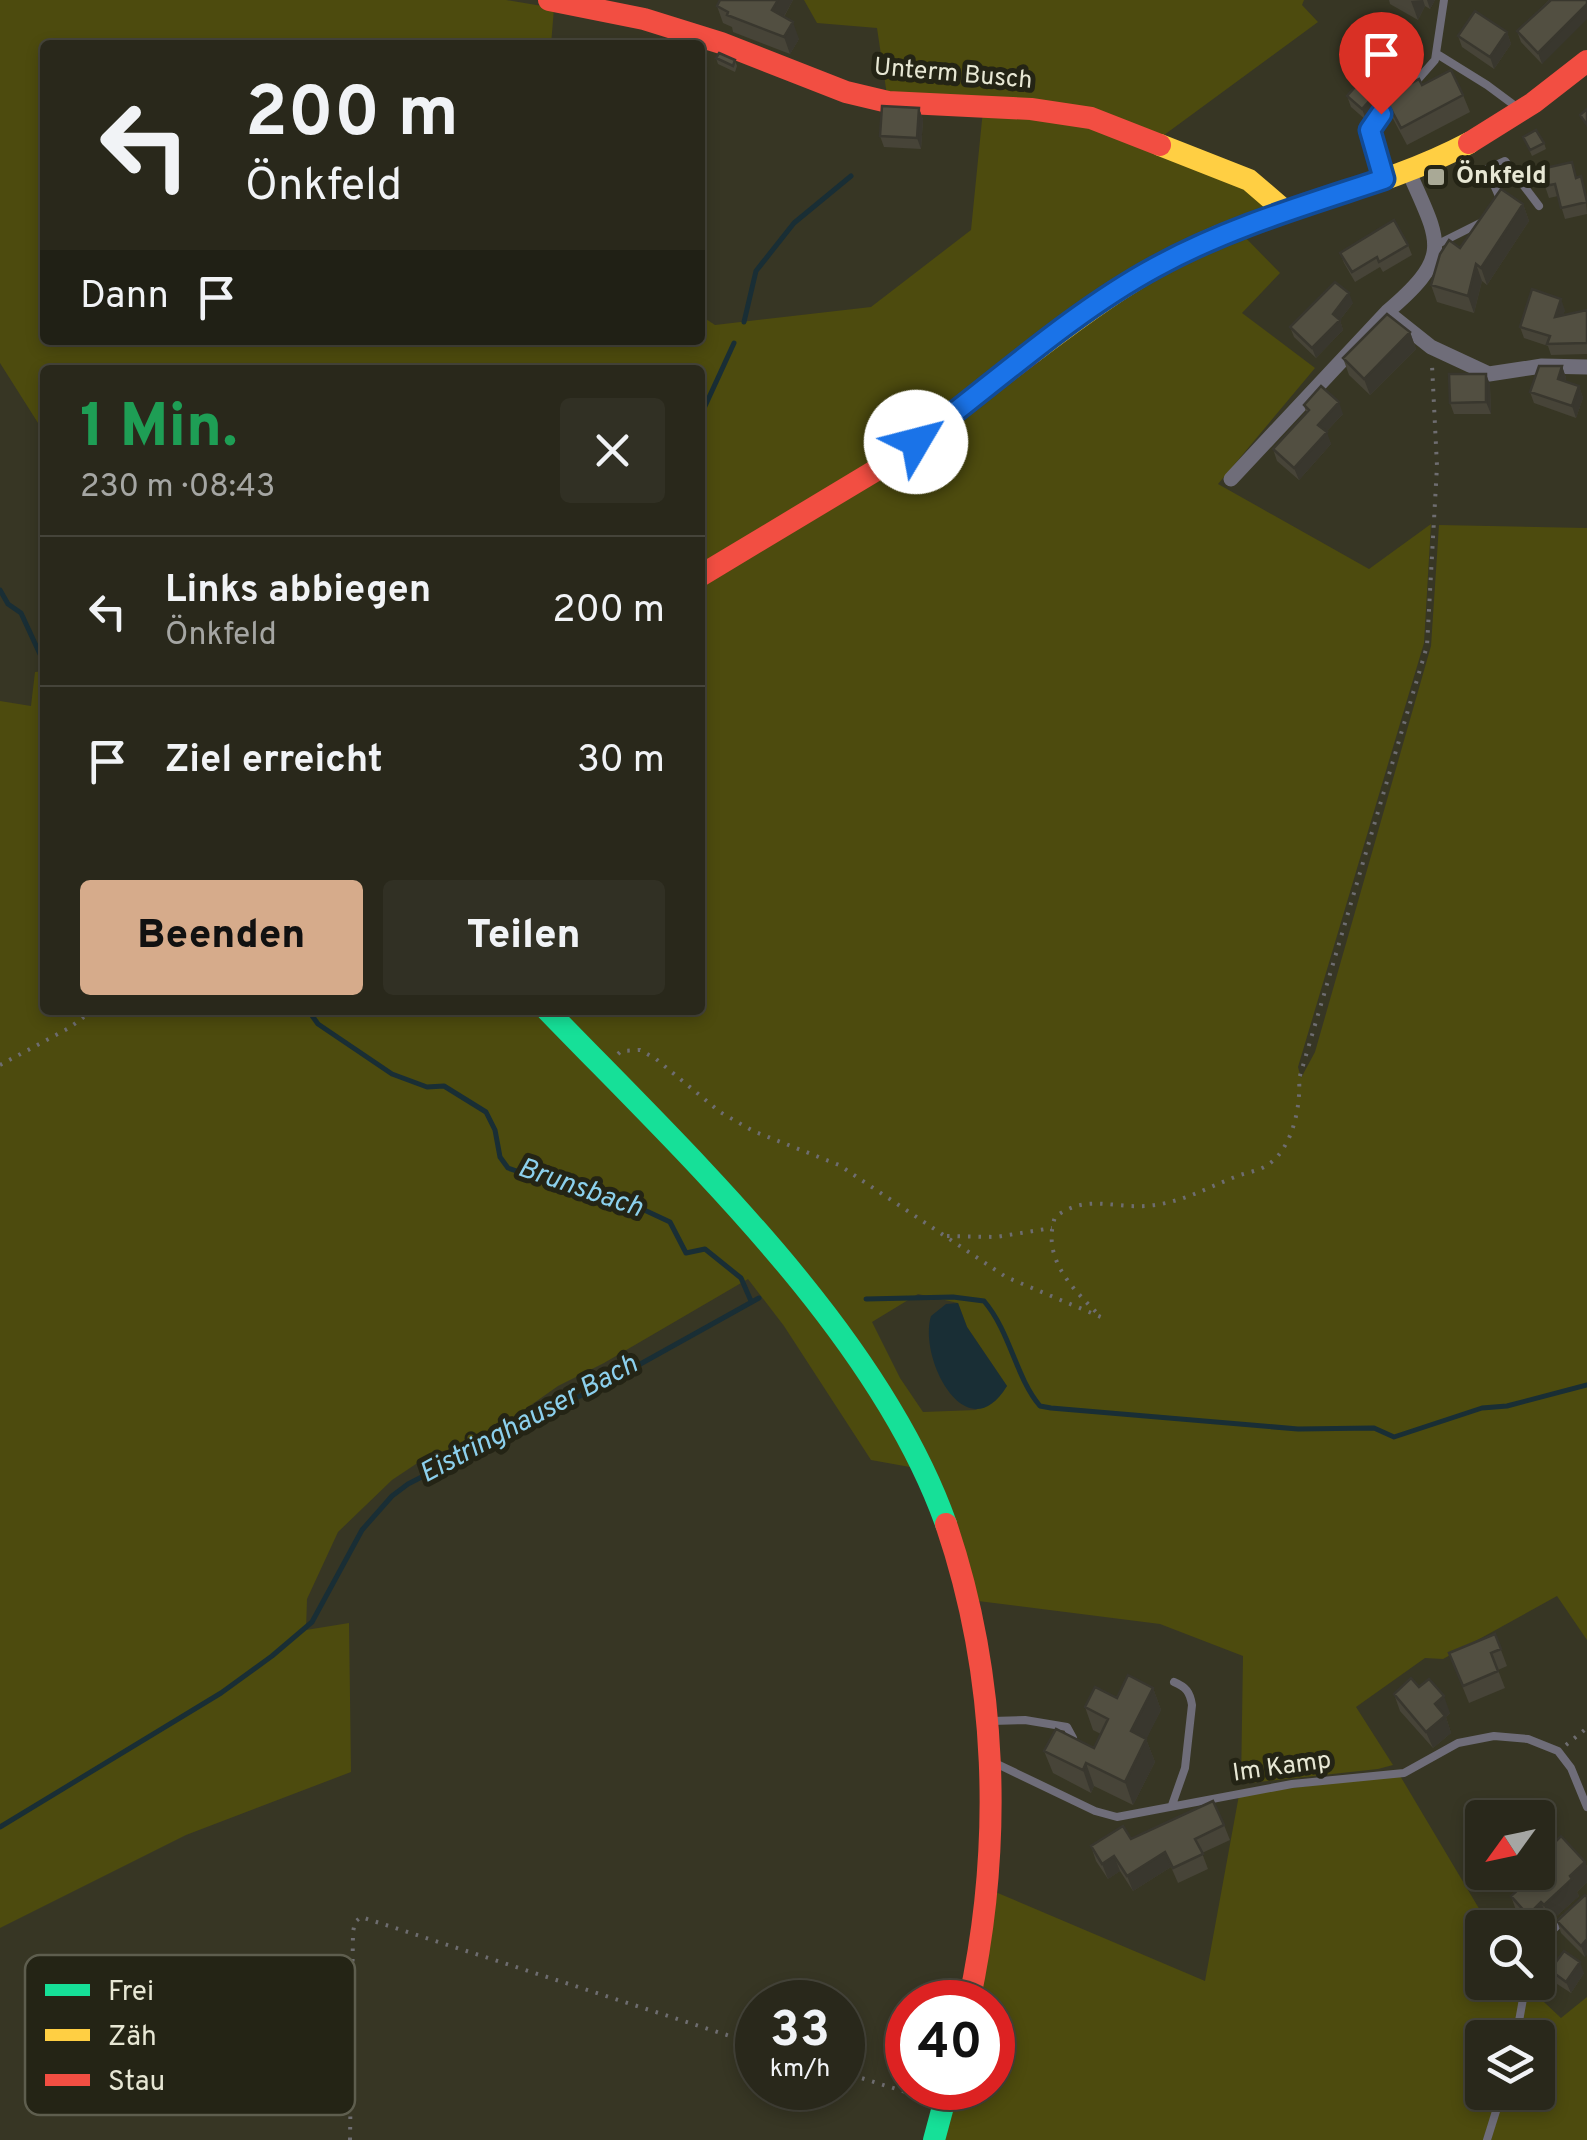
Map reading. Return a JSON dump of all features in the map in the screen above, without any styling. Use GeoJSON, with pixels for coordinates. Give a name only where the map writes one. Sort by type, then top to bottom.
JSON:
{"type":"FeatureCollection","features":[{"type":"Feature","properties":{"kind":"street","name":"Unterm Busch"},"geometry":{"type":"LineString","coordinates":[[548,0],[596,3],[706,38],[846,92],[888,102],[1032,109],[1092,118],[1249,180],[1284,210]]}},
{"type":"Feature","properties":{"kind":"street"},"geometry":{"type":"LineString","coordinates":[[705,573],[880,468],[1022,359],[1152,270],[1224,234],[1284,210],[1384,179],[1478,139],[1587,62]]}},
{"type":"Feature","properties":{"kind":"street"},"geometry":{"type":"LineString","coordinates":[[1231,479],[1434,263],[1436,245],[1430,220],[1408,170]]}},
{"type":"Feature","properties":{"kind":"street"},"geometry":{"type":"LineString","coordinates":[[1388,312],[1431,347],[1489,374],[1535,367],[1587,367]]}},
{"type":"Feature","properties":{"kind":"street"},"geometry":{"type":"LineString","coordinates":[[553,1015],[792,1276],[834,1330],[901,1430],[935,1498],[958,1560],[988,1721],[992,1851],[987,1918],[974,1980]]}},
{"type":"Feature","properties":{"kind":"street"},"geometry":{"type":"LineString","coordinates":[[934,2140],[942,2110]]}},
{"type":"Feature","properties":{"kind":"lane"},"geometry":{"type":"LineString","coordinates":[[1384,179],[1371,139],[1372,125],[1432,64],[1444,0]]}},
{"type":"Feature","properties":{"kind":"lane"},"geometry":{"type":"LineString","coordinates":[[1436,54],[1522,111]]}},
{"type":"Feature","properties":{"kind":"lane"},"geometry":{"type":"LineString","coordinates":[[1436,245],[1490,218],[1501,202],[1487,169],[1505,161],[1538,206]]}},
{"type":"Feature","properties":{"kind":"lane"},"geometry":{"type":"LineString","coordinates":[[1172,1805],[1184,1768],[1192,1705],[1185,1686],[1174,1682]]}},
{"type":"Feature","properties":{"kind":"lane"},"geometry":{"type":"LineString","coordinates":[[988,1721],[1045,1722],[1067,1727],[1073,1738]]}},
{"type":"Feature","properties":{"kind":"lane","name":"Im Kamp"},"geometry":{"type":"LineString","coordinates":[[991,1760],[1108,1816],[1129,1816],[1292,1784],[1404,1773],[1448,1747],[1481,1736],[1528,1739],[1558,1751]]}},
{"type":"Feature","properties":{"kind":"lane"},"geometry":{"type":"LineString","coordinates":[[1558,1751],[1571,1768],[1587,1807]]}},
{"type":"Feature","properties":{"kind":"lane"},"geometry":{"type":"LineString","coordinates":[[1555,1928],[1578,1907]]}},
{"type":"Feature","properties":{"kind":"lane"},"geometry":{"type":"LineString","coordinates":[[1487,2140],[1496,2110]]}},
{"type":"Feature","properties":{"kind":"path"},"geometry":{"type":"LineString","coordinates":[[604,1069],[621,1051],[640,1050],[671,1070],[720,1112],[753,1131],[839,1165],[1006,1277],[1102,1316],[1064,1276],[1050,1246],[1056,1217],[1084,1202],[1137,1207],[1176,1202],[1270,1164],[1284,1145],[1300,1105],[1299,1079],[1427,646],[1436,466],[1431,347]]}},
{"type":"Feature","properties":{"kind":"path"},"geometry":{"type":"LineString","coordinates":[[0,1065],[86,1015]]}},
{"type":"Feature","properties":{"kind":"path"},"geometry":{"type":"LineString","coordinates":[[943,1235],[996,1237],[1052,1228]]}},
{"type":"Feature","properties":{"kind":"path"},"geometry":{"type":"LineString","coordinates":[[1558,1751],[1587,1728]]}},
{"type":"Feature","properties":{"kind":"path"},"geometry":{"type":"LineString","coordinates":[[353,1955],[354,1922],[361,1917],[735,2038]]}},
{"type":"Feature","properties":{"kind":"path"},"geometry":{"type":"LineString","coordinates":[[350,2115],[350,2140]]}},
{"type":"Feature","properties":{"kind":"shaded area"},"geometry":{"type":"Polygon","coordinates":[[[0,0],[506,0],[554,8],[551,40],[40,40],[40,345],[705,345],[705,318],[715,325],[871,307],[971,230],[983,110],[1093,123],[1244,183],[1276,207],[1250,216],[912,439],[705,568],[705,365],[40,365],[40,426],[0,363],[0,0]]]}},
{"type":"Feature","properties":{"kind":"shaded area"},"geometry":{"type":"Polygon","coordinates":[[[804,0],[1304,0],[1302,5],[1318,22],[1160,138],[1083,112],[888,102],[877,28],[817,23],[804,0]]]}},
{"type":"Feature","properties":{"kind":"shaded area"},"geometry":{"type":"Polygon","coordinates":[[[1238,230],[1280,273],[1242,313],[1315,368],[1218,484],[1369,569],[1431,524],[1424,643],[1298,1067],[1301,1078],[1315,1052],[1431,646],[1439,525],[1587,528],[1587,1640],[1557,1596],[1443,1659],[1425,1658],[1356,1707],[1393,1765],[1241,1784],[1243,1656],[1160,1624],[970,1600],[921,1469],[871,1460],[784,1326],[748,1279],[558,1386],[500,1427],[454,1450],[434,1452],[392,1480],[338,1532],[307,1599],[306,1630],[349,1623],[351,1772],[186,1835],[0,1928],[0,701],[31,706],[35,672],[40,672],[40,1015],[705,1015],[705,573],[1154,272],[1238,230]],[[918,1294],[872,1322],[900,1378],[923,1412],[976,1410],[1007,1386],[967,1327],[958,1303],[918,1294]]]}},
{"type":"Feature","properties":{"kind":"shaded area"},"geometry":{"type":"Polygon","coordinates":[[[1399,1774],[1480,1910],[1465,1910],[1465,2000],[1521,2000],[1519,2020],[1465,2020],[1465,2110],[1493,2110],[1483,2140],[940,2140],[948,2110],[1015,2110],[1015,1980],[979,1980],[993,1891],[1205,1981],[1239,1795],[1399,1774]]]}},
{"type":"Feature","properties":{"kind":"shaded area"},"geometry":{"type":"Polygon","coordinates":[[[1587,1997],[1587,2140],[1491,2140],[1500,2110],[1555,2110],[1555,2020],[1522,2020],[1527,2000],[1542,2000],[1561,2018],[1587,1997]]]}},
{"type":"Feature","properties":{"kind":"water"},"geometry":{"type":"Polygon","coordinates":[[[958,1303],[967,1327],[1007,1386],[992,1404],[976,1409],[962,1404],[949,1392],[932,1354],[931,1316],[946,1304],[958,1303]]]}},
{"type":"Feature","properties":{"kind":"building"},"geometry":{"type":"Polygon","coordinates":[[[720,0],[778,0],[772,10],[793,22],[784,37],[727,15],[717,6],[720,0]]]}},
{"type":"Feature","properties":{"kind":"building"},"geometry":{"type":"Polygon","coordinates":[[[1551,0],[1587,0],[1587,4],[1538,53],[1517,31],[1551,0]]]}},
{"type":"Feature","properties":{"kind":"building"},"geometry":{"type":"Polygon","coordinates":[[[1475,11],[1507,32],[1490,57],[1458,36],[1475,11]]]}},
{"type":"Feature","properties":{"kind":"building"},"geometry":{"type":"Polygon","coordinates":[[[719,53],[735,60],[733,66],[716,58],[719,53]]]}},
{"type":"Feature","properties":{"kind":"building"},"geometry":{"type":"Polygon","coordinates":[[[1451,70],[1463,95],[1401,128],[1385,98],[1419,79],[1422,85],[1451,70]]]}},
{"type":"Feature","properties":{"kind":"building"},"geometry":{"type":"Polygon","coordinates":[[[1364,77],[1379,90],[1362,109],[1347,96],[1364,77]]]}},
{"type":"Feature","properties":{"kind":"building"},"geometry":{"type":"Polygon","coordinates":[[[882,106],[919,108],[917,138],[880,136],[882,106]]]}},
{"type":"Feature","properties":{"kind":"building"},"geometry":{"type":"Polygon","coordinates":[[[1536,130],[1544,143],[1530,150],[1523,137],[1536,130]]]}},
{"type":"Feature","properties":{"kind":"building"},"geometry":{"type":"Polygon","coordinates":[[[1572,162],[1576,178],[1581,176],[1587,202],[1561,208],[1555,184],[1545,186],[1541,169],[1572,162]]]}},
{"type":"Feature","properties":{"kind":"building"},"geometry":{"type":"Polygon","coordinates":[[[1501,189],[1523,204],[1481,268],[1476,264],[1468,296],[1431,285],[1440,254],[1449,240],[1460,248],[1501,189]]]}},
{"type":"Feature","properties":{"kind":"building"},"geometry":{"type":"Polygon","coordinates":[[[1394,220],[1408,245],[1352,272],[1340,253],[1394,220]]]}},
{"type":"Feature","properties":{"kind":"building"},"geometry":{"type":"Polygon","coordinates":[[[1335,282],[1349,293],[1333,314],[1340,320],[1312,348],[1290,327],[1335,282]]]}},
{"type":"Feature","properties":{"kind":"building"},"geometry":{"type":"Polygon","coordinates":[[[1532,289],[1561,299],[1555,317],[1587,310],[1587,343],[1547,344],[1550,336],[1520,327],[1532,289]]]}},
{"type":"Feature","properties":{"kind":"building"},"geometry":{"type":"Polygon","coordinates":[[[1387,314],[1410,332],[1364,379],[1343,358],[1387,314]]]}},
{"type":"Feature","properties":{"kind":"building"},"geometry":{"type":"Polygon","coordinates":[[[1539,366],[1562,366],[1558,379],[1579,386],[1572,406],[1530,392],[1539,366]]]}},
{"type":"Feature","properties":{"kind":"building"},"geometry":{"type":"Polygon","coordinates":[[[1449,374],[1486,374],[1486,402],[1450,403],[1449,374]]]}},
{"type":"Feature","properties":{"kind":"building"},"geometry":{"type":"Polygon","coordinates":[[[1321,386],[1339,402],[1318,425],[1327,432],[1294,468],[1273,449],[1309,410],[1304,405],[1321,386]]]}},
{"type":"Feature","properties":{"kind":"building"},"geometry":{"type":"Polygon","coordinates":[[[1495,1634],[1501,1649],[1491,1653],[1498,1671],[1463,1686],[1449,1653],[1495,1634]]]}},
{"type":"Feature","properties":{"kind":"building"},"geometry":{"type":"Polygon","coordinates":[[[1128,1675],[1153,1688],[1131,1731],[1146,1739],[1125,1782],[1086,1763],[1083,1770],[1044,1751],[1056,1729],[1094,1748],[1108,1719],[1085,1707],[1095,1687],[1117,1698],[1128,1675]]]}},
{"type":"Feature","properties":{"kind":"building"},"geometry":{"type":"Polygon","coordinates":[[[1411,1678],[1419,1687],[1429,1679],[1444,1696],[1435,1704],[1445,1716],[1426,1732],[1394,1694],[1411,1678]]]}},
{"type":"Feature","properties":{"kind":"building"},"geometry":{"type":"Polygon","coordinates":[[[1213,1801],[1224,1825],[1195,1839],[1203,1854],[1173,1868],[1165,1852],[1127,1876],[1114,1856],[1102,1864],[1091,1846],[1123,1826],[1131,1839],[1213,1801]]]}},
{"type":"Feature","properties":{"kind":"building"},"geometry":{"type":"Polygon","coordinates":[[[1561,1836],[1585,1862],[1544,1905],[1541,1902],[1533,1910],[1524,1910],[1511,1896],[1518,1890],[1555,1890],[1555,1842],[1561,1836]]]}},
{"type":"Feature","properties":{"kind":"building"},"geometry":{"type":"Polygon","coordinates":[[[1585,1895],[1587,1939],[1581,1946],[1557,1921],[1585,1895]]]}},
{"type":"Feature","properties":{"kind":"building"},"geometry":{"type":"Polygon","coordinates":[[[1564,1951],[1580,1962],[1566,1982],[1555,1974],[1555,1963],[1564,1951]]]}},
{"type":"Feature","properties":{"kind":"waterway"},"geometry":{"type":"LineString","coordinates":[[744,322],[756,271],[794,223],[851,176]]}},
{"type":"Feature","properties":{"kind":"waterway"},"geometry":{"type":"LineString","coordinates":[[705,406],[734,343]]}},
{"type":"Feature","properties":{"kind":"waterway","name":"Brunsbach"},"geometry":{"type":"LineString","coordinates":[[0,590],[8,604],[21,613],[40,654]]}},
{"type":"Feature","properties":{"kind":"waterway","name":"Brunsbach"},"geometry":{"type":"LineString","coordinates":[[312,1015],[318,1024],[392,1074],[427,1087],[444,1086],[486,1112],[495,1130],[500,1157],[508,1168],[558,1185],[610,1194],[670,1222],[686,1253],[705,1249],[741,1278],[751,1301]]}},
{"type":"Feature","properties":{"kind":"waterway","name":"Eistringhauser Bach"},"geometry":{"type":"LineString","coordinates":[[866,1299],[953,1297],[984,1301],[1001,1327],[1032,1394],[1040,1406],[1051,1408],[1298,1429],[1374,1428],[1394,1437],[1482,1408],[1507,1406],[1587,1385]]}},
{"type":"Feature","properties":{"kind":"waterway","name":"Eistringhauser Bach"},"geometry":{"type":"LineString","coordinates":[[0,1827],[221,1693],[272,1656],[312,1622],[362,1530],[408,1484],[617,1377],[759,1298]]}},
{"type":"Feature","properties":{"kind":"traffic: fast"},"geometry":{"type":"LineString","coordinates":[[552,1015],[717,1186],[827,1315],[875,1383],[915,1453],[946,1524]]}},
{"type":"Feature","properties":{"kind":"traffic: fast"},"geometry":{"type":"LineString","coordinates":[[934,2140],[942,2110]]}},
{"type":"Feature","properties":{"kind":"traffic: slow"},"geometry":{"type":"LineString","coordinates":[[1032,353],[1122,288],[1169,260],[1219,236],[1377,182],[1469,143]]}},
{"type":"Feature","properties":{"kind":"traffic: slow"},"geometry":{"type":"LineString","coordinates":[[1160,145],[1249,180],[1284,210]]}},
{"type":"Feature","properties":{"kind":"traffic: jam"},"geometry":{"type":"LineString","coordinates":[[549,0],[644,19],[721,43],[846,92],[888,102],[1031,109],[1091,118],[1160,145]]}},
{"type":"Feature","properties":{"kind":"traffic: jam"},"geometry":{"type":"LineString","coordinates":[[1469,143],[1533,103],[1587,61]]}},
{"type":"Feature","properties":{"kind":"traffic: jam"},"geometry":{"type":"LineString","coordinates":[[705,573],[888,463],[1032,353]]}},
{"type":"Feature","properties":{"kind":"traffic: jam"},"geometry":{"type":"LineString","coordinates":[[946,1524],[976,1641],[990,1762],[987,1883],[973,1980]]}},
{"type":"Feature","properties":{"kind":"place","name":"Önkfeld"},"geometry":{"type":"Point","coordinates":[1436,177]}},
{"type":"Feature","properties":{"kind":"route"},"geometry":{"type":"LineString","coordinates":[[916,442],[1022,359],[1152,270],[1240,227],[1384,179],[1370,130],[1381,114]]}}]}
